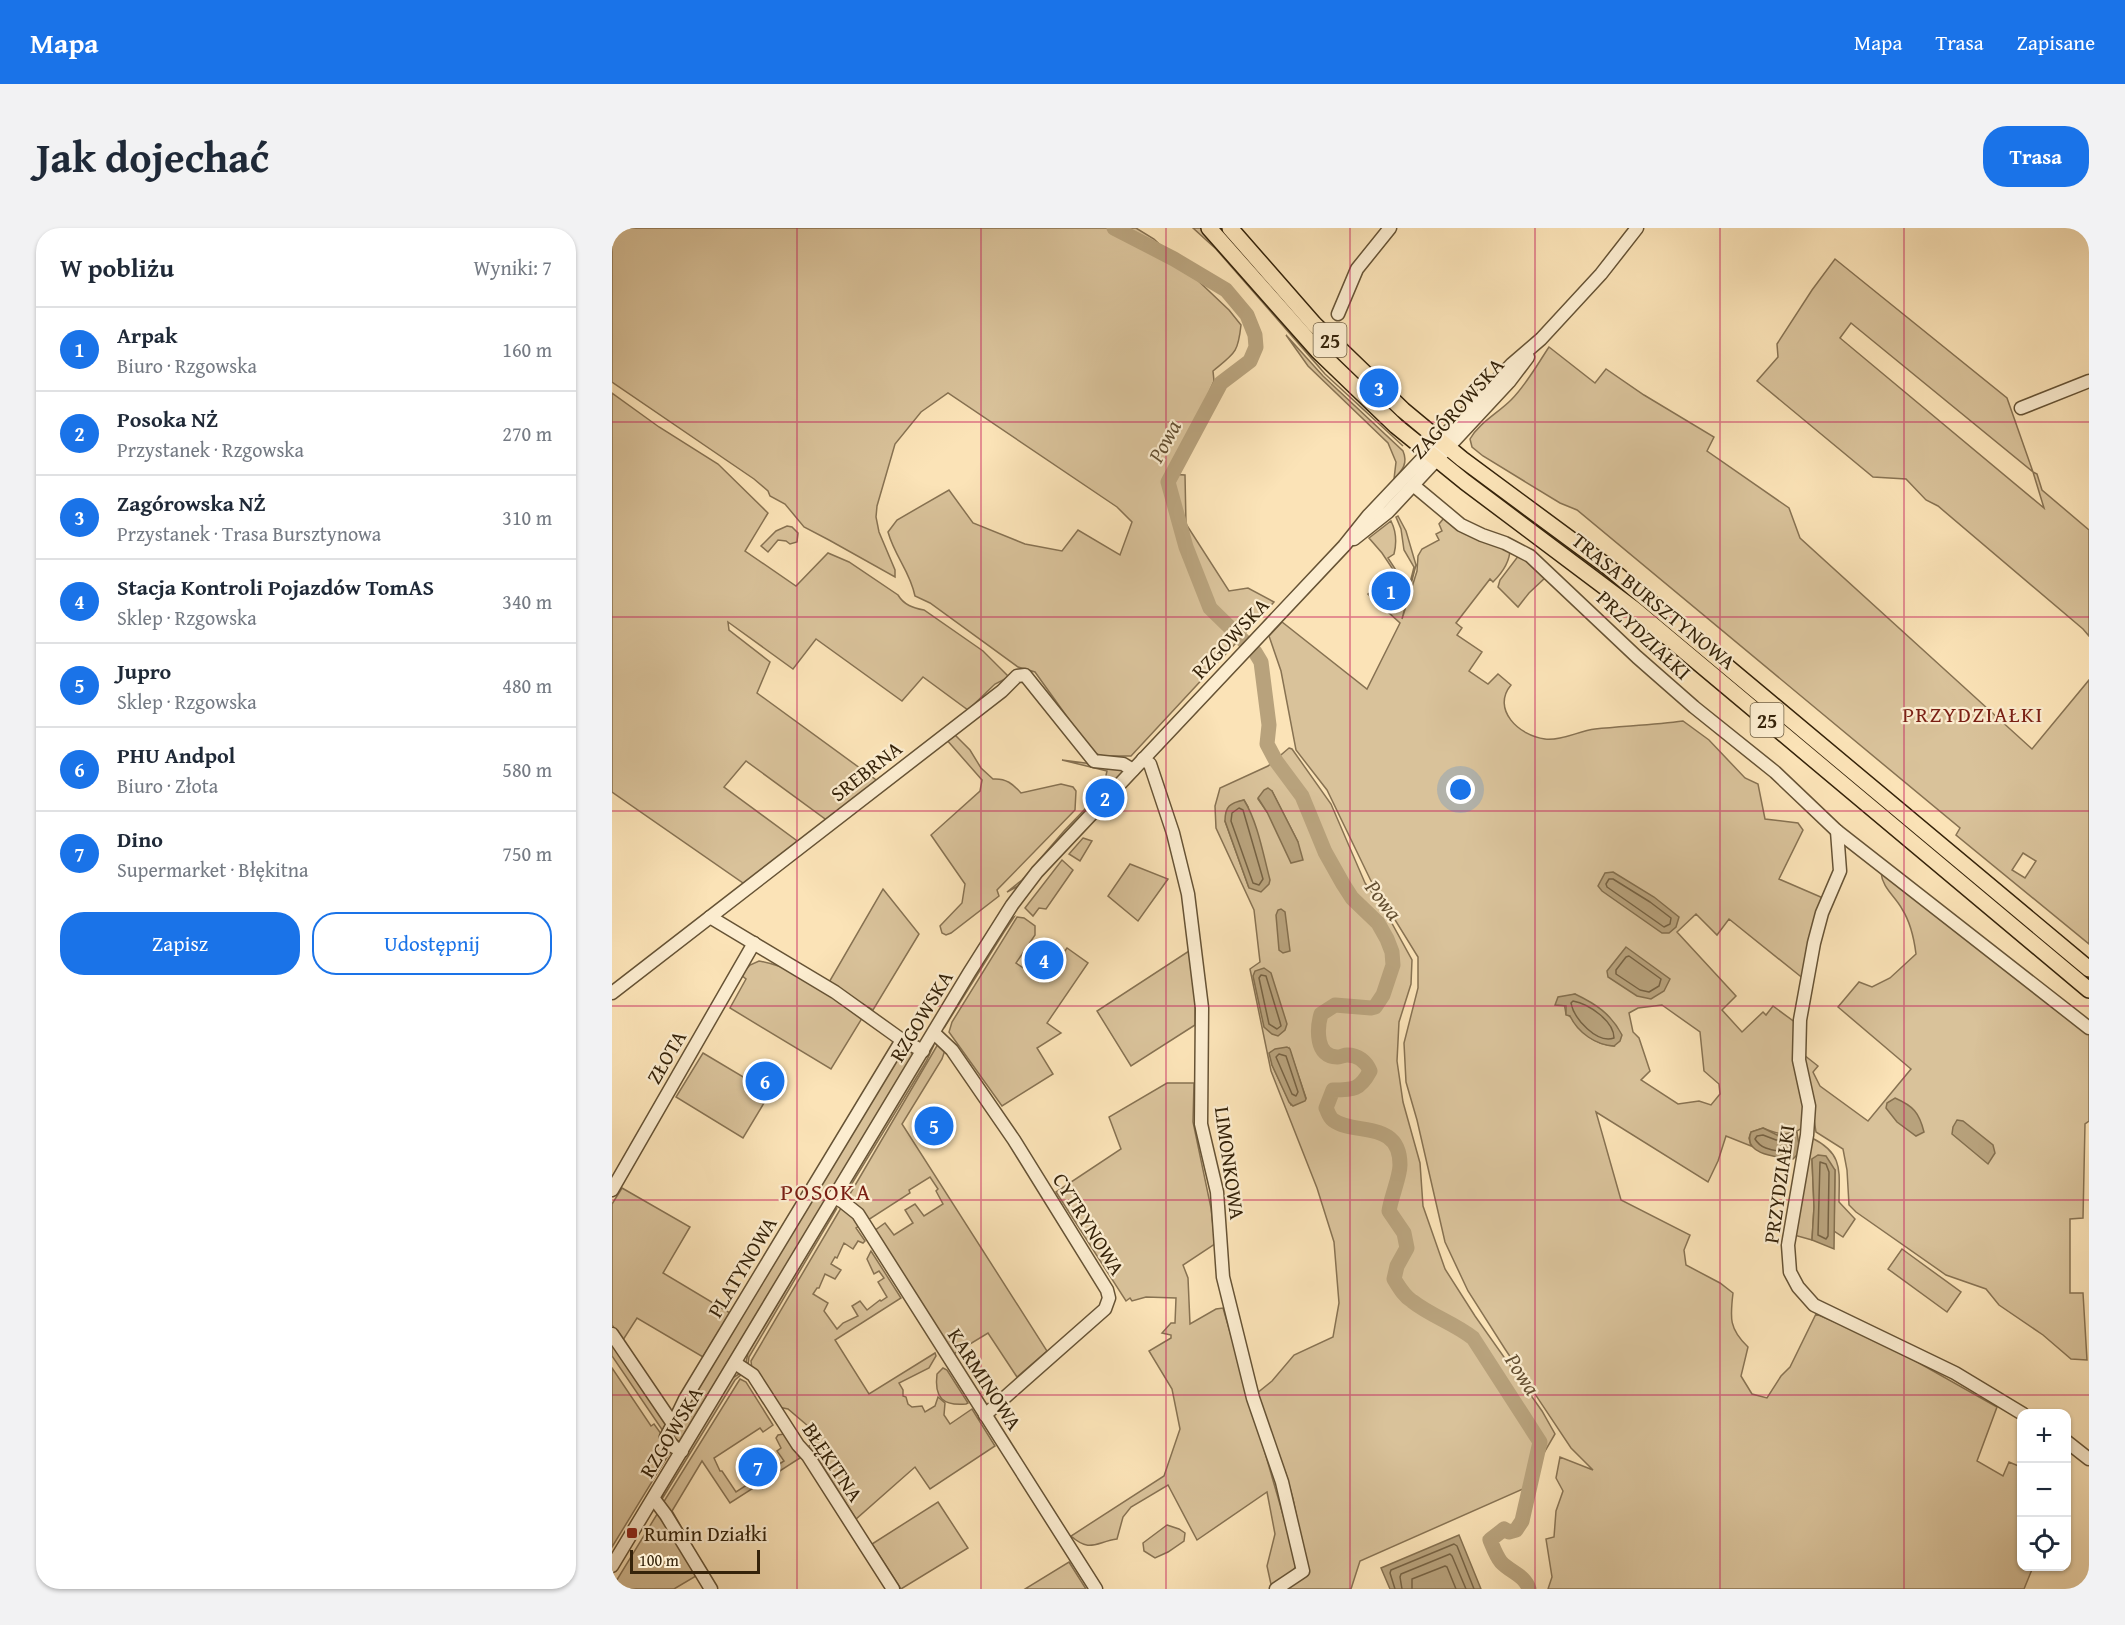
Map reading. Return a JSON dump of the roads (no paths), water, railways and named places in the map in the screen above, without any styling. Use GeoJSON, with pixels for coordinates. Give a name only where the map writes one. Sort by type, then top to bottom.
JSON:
{"type":"FeatureCollection","features":[{"type":"Feature","properties":{"kind":"main road","name":"TRASA BURSZTYNOWA"},"geometry":{"type":"LineString","coordinates":[[1209,228],[1331,365],[1381,412],[1432,456],[1634,609],[2089,990]]}},
{"type":"Feature","properties":{"kind":"main road","name":"TRASA BURSZTYNOWA"},"geometry":{"type":"LineString","coordinates":[[1230,228],[1308,317],[1395,403],[1444,444],[1608,567],[2089,969]]}},
{"type":"Feature","properties":{"kind":"street"},"geometry":{"type":"LineString","coordinates":[[1338,314],[1357,269],[1390,228]]}},
{"type":"Feature","properties":{"kind":"street","name":"ZAGÓROWSKA"},"geometry":{"type":"LineString","coordinates":[[1395,496],[1432,456],[1509,382],[1541,339],[1611,263],[1637,228]]}},
{"type":"Feature","properties":{"kind":"street"},"geometry":{"type":"LineString","coordinates":[[2021,408],[2089,381]]}},
{"type":"Feature","properties":{"kind":"street","name":"ZAGÓROWSKA"},"geometry":{"type":"LineString","coordinates":[[1395,496],[1413,485],[1432,456]]}},
{"type":"Feature","properties":{"kind":"street","name":"PRZYDZIAŁKI"},"geometry":{"type":"LineString","coordinates":[[1413,485],[1461,525],[1530,556],[1637,657],[1694,707],[1775,772],[1837,831],[2089,1028]]}},
{"type":"Feature","properties":{"kind":"street","name":"RZGOWSKA"},"geometry":{"type":"LineString","coordinates":[[612,1566],[982,951],[1021,894],[1057,850],[1344,546],[1370,528],[1395,496]]}},
{"type":"Feature","properties":{"kind":"street","name":"SREBRNA"},"geometry":{"type":"LineString","coordinates":[[612,993],[1022,674],[1028,677],[1094,761],[1123,764],[1133,770]]}},
{"type":"Feature","properties":{"kind":"street","name":"LIMONKOWA"},"geometry":{"type":"LineString","coordinates":[[1143,759],[1150,764],[1173,833],[1188,894],[1202,1008],[1201,1124],[1217,1192],[1223,1277],[1253,1398],[1282,1482],[1303,1571],[1276,1589]]}},
{"type":"Feature","properties":{"kind":"street","name":"PRZYDZIAŁKI"},"geometry":{"type":"LineString","coordinates":[[1837,831],[1840,871],[1822,914],[1800,1020],[1799,1060],[1809,1106],[1805,1146],[1788,1245],[1790,1272],[1798,1287],[1814,1305],[1954,1373],[2017,1410]]}},
{"type":"Feature","properties":{"kind":"street"},"geometry":{"type":"LineString","coordinates":[[710,917],[835,992],[902,1040],[923,1051]]}},
{"type":"Feature","properties":{"kind":"street","name":"ZŁOTA"},"geometry":{"type":"LineString","coordinates":[[612,1190],[754,943]]}},
{"type":"Feature","properties":{"kind":"street","name":"CYTRYNOWA"},"geometry":{"type":"LineString","coordinates":[[934,1033],[952,1050],[1014,1140],[1107,1290],[1109,1298],[1105,1309],[985,1415]]}},
{"type":"Feature","properties":{"kind":"street","name":"PLATYNOWA"},"geometry":{"type":"LineString","coordinates":[[673,1424],[685,1399],[902,1040]]}},
{"type":"Feature","properties":{"kind":"street","name":"KARMINOWA"},"geometry":{"type":"LineString","coordinates":[[834,1197],[858,1214],[1096,1589]]}},
{"type":"Feature","properties":{"kind":"street"},"geometry":{"type":"LineString","coordinates":[[612,1334],[673,1424],[666,1437],[672,1445],[682,1451]]}},
{"type":"Feature","properties":{"kind":"street","name":"BŁĘKITNA"},"geometry":{"type":"LineString","coordinates":[[735,1363],[753,1375],[893,1589]]}},
{"type":"Feature","properties":{"kind":"street"},"geometry":{"type":"LineString","coordinates":[[2071,1443],[2089,1459]]}},
{"type":"Feature","properties":{"kind":"street"},"geometry":{"type":"LineString","coordinates":[[654,1499],[711,1589]]}},
{"type":"Feature","properties":{"kind":"water"},"geometry":{"type":"Polygon","coordinates":[[[1268,788],[1272,791],[1298,842],[1303,860],[1291,863],[1258,798],[1268,788]]]}},
{"type":"Feature","properties":{"kind":"water"},"geometry":{"type":"Polygon","coordinates":[[[1244,800],[1257,829],[1270,880],[1261,892],[1249,888],[1225,821],[1229,806],[1244,800]]]}},
{"type":"Feature","properties":{"kind":"water"},"geometry":{"type":"Polygon","coordinates":[[[1613,872],[1654,897],[1679,917],[1676,927],[1669,933],[1662,933],[1602,891],[1598,886],[1605,873],[1613,872]]]}},
{"type":"Feature","properties":{"kind":"water"},"geometry":{"type":"Polygon","coordinates":[[[1281,909],[1285,912],[1290,951],[1283,953],[1279,950],[1276,915],[1281,909]]]}},
{"type":"Feature","properties":{"kind":"water"},"geometry":{"type":"Polygon","coordinates":[[[1626,947],[1670,979],[1664,991],[1651,999],[1637,996],[1608,977],[1607,971],[1626,947]]]}},
{"type":"Feature","properties":{"kind":"water"},"geometry":{"type":"Polygon","coordinates":[[[1264,968],[1271,973],[1287,1024],[1285,1030],[1278,1036],[1264,1027],[1253,976],[1255,971],[1264,968]]]}},
{"type":"Feature","properties":{"kind":"water"},"geometry":{"type":"Polygon","coordinates":[[[1575,994],[1608,1015],[1622,1035],[1620,1041],[1614,1046],[1594,1041],[1578,1028],[1570,1016],[1566,1015],[1566,1006],[1555,1005],[1558,997],[1575,994]]]}},
{"type":"Feature","properties":{"kind":"water"},"geometry":{"type":"Polygon","coordinates":[[[1287,1047],[1290,1049],[1306,1099],[1293,1106],[1272,1065],[1269,1053],[1275,1049],[1287,1047]]]}},
{"type":"Feature","properties":{"kind":"water"},"geometry":{"type":"Polygon","coordinates":[[[1895,1098],[1914,1110],[1924,1132],[1916,1136],[1897,1122],[1886,1108],[1887,1103],[1895,1098]]]}},
{"type":"Feature","properties":{"kind":"water"},"geometry":{"type":"Polygon","coordinates":[[[1957,1120],[1963,1121],[1993,1145],[1995,1153],[1988,1164],[1952,1134],[1957,1120]]]}},
{"type":"Feature","properties":{"kind":"water"},"geometry":{"type":"Polygon","coordinates":[[[1763,1128],[1777,1135],[1797,1132],[1800,1152],[1793,1159],[1771,1156],[1756,1150],[1750,1140],[1751,1132],[1763,1128]]]}},
{"type":"Feature","properties":{"kind":"water"},"geometry":{"type":"Polygon","coordinates":[[[1818,1155],[1826,1156],[1835,1170],[1834,1249],[1812,1240],[1814,1207],[1812,1159],[1818,1155]]]}},
{"type":"Feature","properties":{"kind":"water"},"geometry":{"type":"Polygon","coordinates":[[[1459,1535],[1481,1589],[1390,1589],[1381,1568],[1459,1535]]]}},
{"type":"Feature","properties":{"kind":"waterway","name":"Powa"},"geometry":{"type":"LineString","coordinates":[[1114,228],[1174,259],[1226,290],[1247,315],[1255,335],[1256,347],[1250,361],[1221,383],[1168,482],[1186,547],[1210,608],[1255,652],[1261,662],[1269,725],[1267,744],[1276,761],[1302,796],[1325,852],[1343,884],[1352,898],[1378,923],[1392,952],[1393,965],[1383,995],[1375,1007],[1335,1005],[1321,1014],[1319,1041],[1325,1053],[1338,1057],[1347,1055],[1358,1057],[1370,1071],[1363,1082],[1355,1088],[1333,1090],[1326,1108],[1332,1119],[1342,1125],[1374,1131],[1392,1141],[1398,1151],[1400,1165],[1389,1211],[1404,1233],[1407,1248],[1397,1266],[1394,1279],[1409,1299],[1473,1338],[1540,1442],[1522,1521],[1516,1530],[1509,1532],[1504,1529],[1490,1540],[1501,1562],[1521,1577],[1529,1589]]}},
{"type":"Feature","properties":{"kind":"place","name":"Zagórowska NŻ"},"geometry":{"type":"Point","coordinates":[1379,388]}},
{"type":"Feature","properties":{"kind":"place","name":"Arpak"},"geometry":{"type":"Point","coordinates":[1391,591]}},
{"type":"Feature","properties":{"kind":"place","name":"Posoka NŻ"},"geometry":{"type":"Point","coordinates":[1105,798]}},
{"type":"Feature","properties":{"kind":"place","name":"Stacja Kontroli Pojazdów TomAS"},"geometry":{"type":"Point","coordinates":[1044,960]}},
{"type":"Feature","properties":{"kind":"place","name":"PHU Andpol"},"geometry":{"type":"Point","coordinates":[765,1081]}},
{"type":"Feature","properties":{"kind":"place","name":"Jupro"},"geometry":{"type":"Point","coordinates":[934,1126]}},
{"type":"Feature","properties":{"kind":"place","name":"Dino"},"geometry":{"type":"Point","coordinates":[758,1467]}},
{"type":"Feature","properties":{"kind":"place","name":"Rumin Działki"},"geometry":{"type":"Point","coordinates":[632,1533]}},
{"type":"Feature","properties":{"kind":"district","name":"PRZYDZIAŁKI"},"geometry":{"type":"Point","coordinates":[1973,714]}},
{"type":"Feature","properties":{"kind":"district","name":"POSOKA"},"geometry":{"type":"Point","coordinates":[826,1191]}}]}
